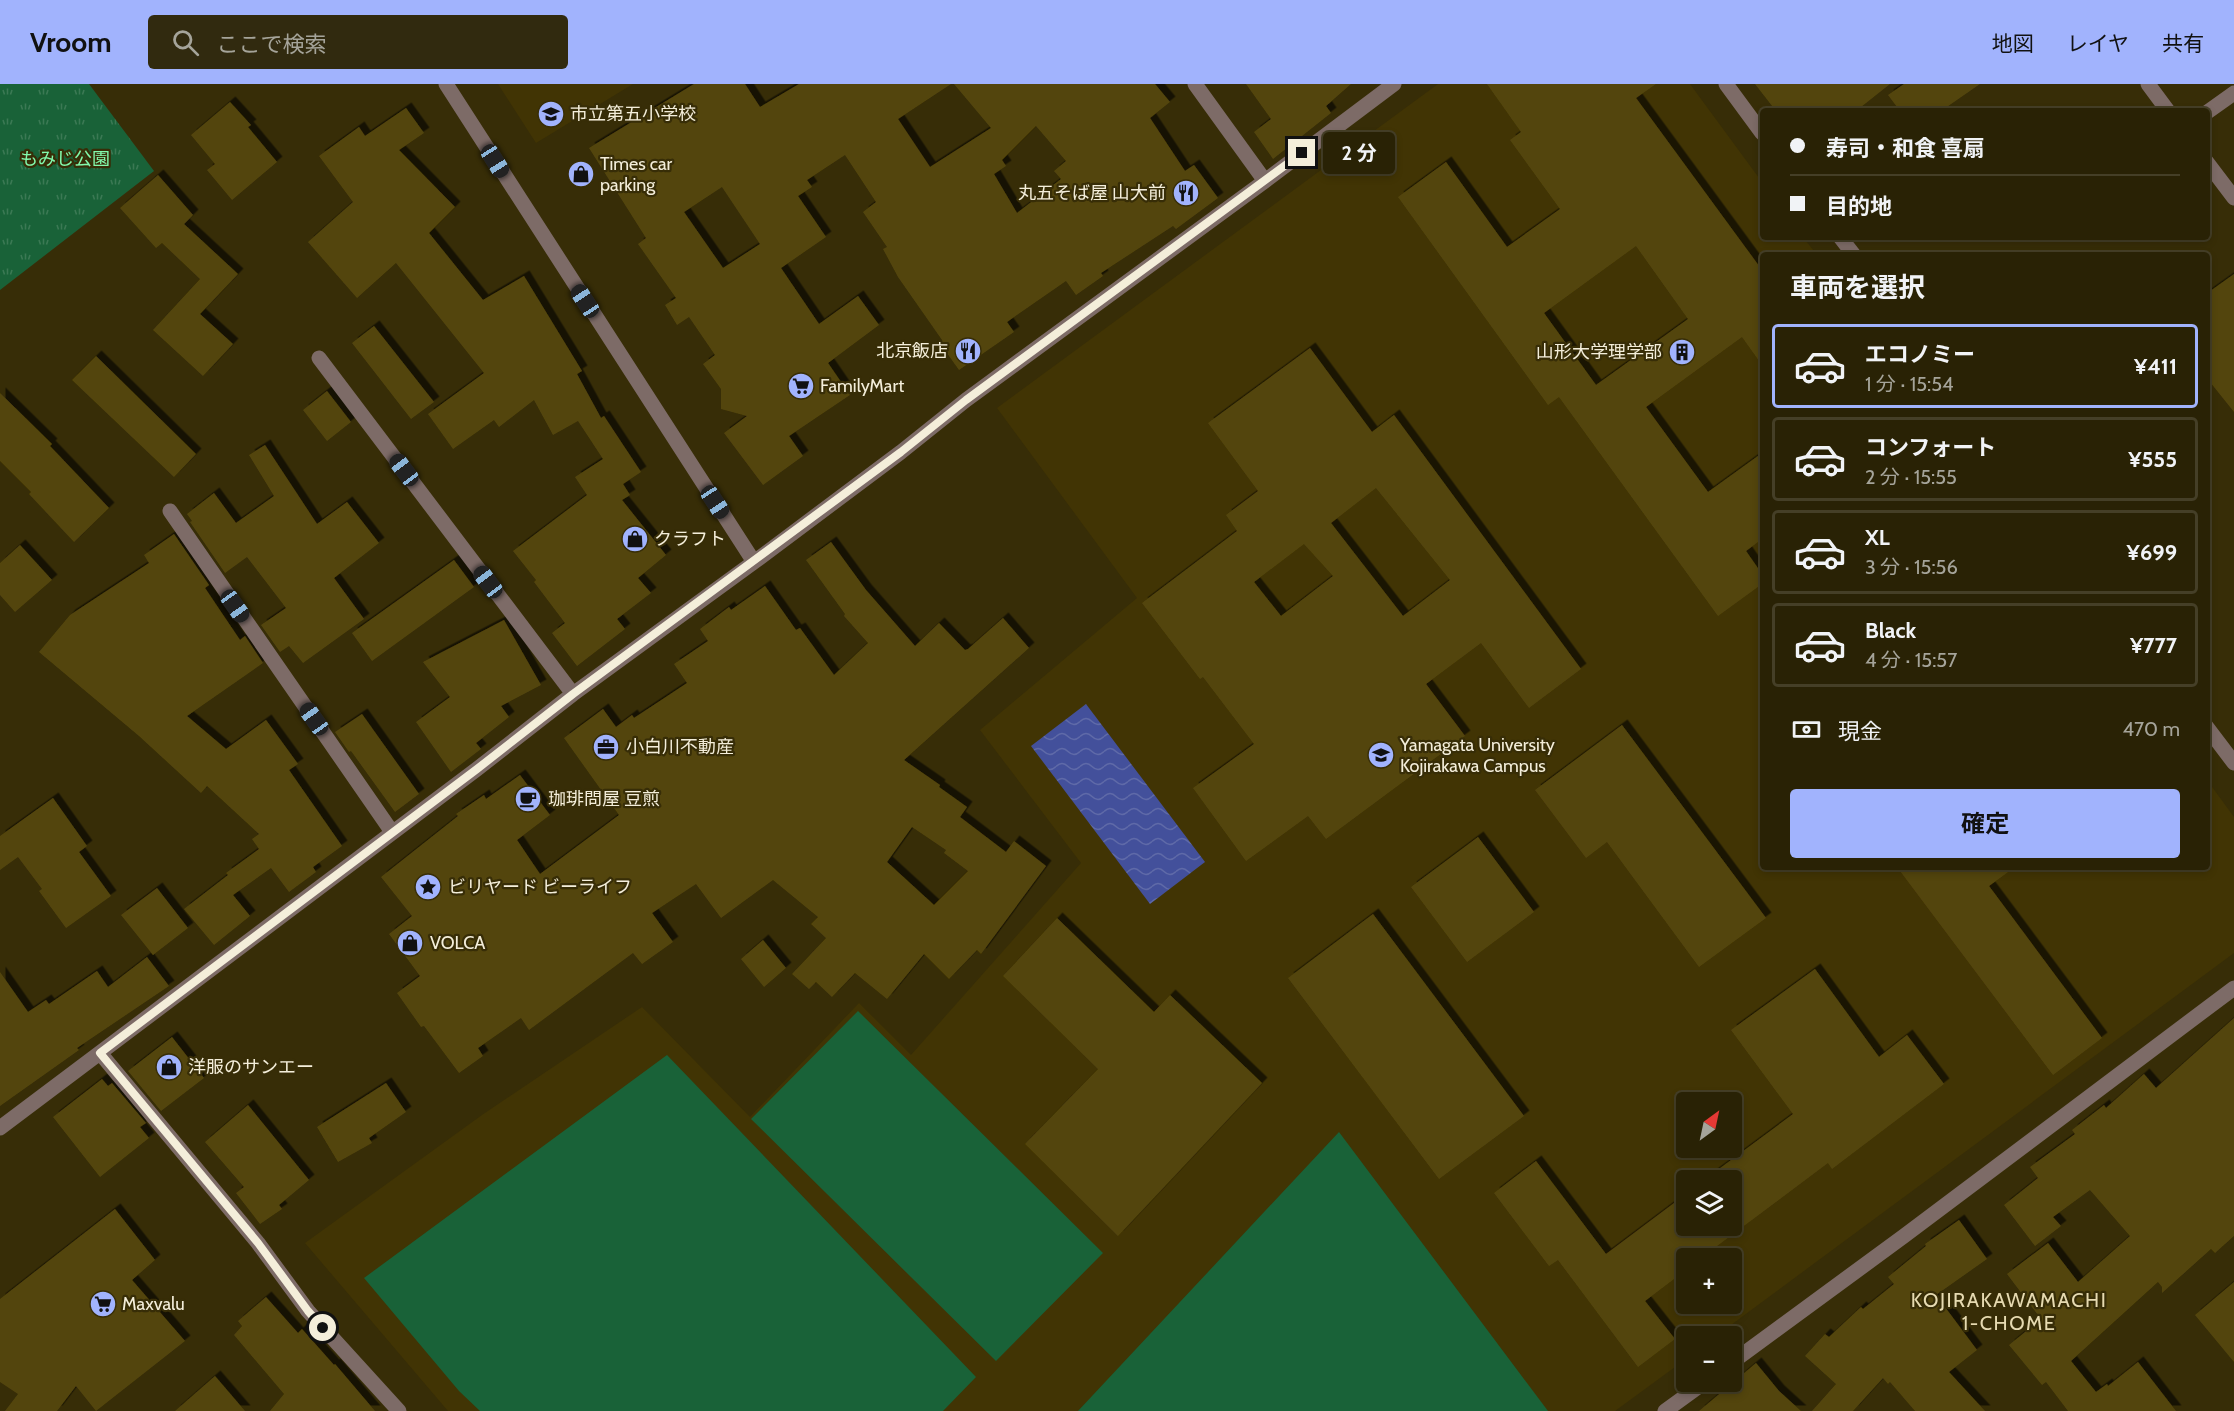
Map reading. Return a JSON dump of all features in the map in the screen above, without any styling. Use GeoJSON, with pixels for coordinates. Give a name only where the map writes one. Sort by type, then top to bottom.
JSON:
{"type":"FeatureCollection","features":[{"type":"Feature","properties":{"kind":"street"},"geometry":{"type":"LineString","coordinates":[[446,84],[754,562]]}},
{"type":"Feature","properties":{"kind":"street"},"geometry":{"type":"LineString","coordinates":[[1195,84],[1265,181]]}},
{"type":"Feature","properties":{"kind":"street"},"geometry":{"type":"LineString","coordinates":[[0,1128],[477,769],[573,694],[754,562],[901,452],[966,400],[1394,84]]}},
{"type":"Feature","properties":{"kind":"street"},"geometry":{"type":"LineString","coordinates":[[1726,84],[1760,130]]}},
{"type":"Feature","properties":{"kind":"street"},"geometry":{"type":"LineString","coordinates":[[2148,84],[2166,108]]}},
{"type":"Feature","properties":{"kind":"street"},"geometry":{"type":"LineString","coordinates":[[2210,110],[2234,93]]}},
{"type":"Feature","properties":{"kind":"street"},"geometry":{"type":"LineString","coordinates":[[2210,167],[2234,198]]}},
{"type":"Feature","properties":{"kind":"street"},"geometry":{"type":"LineString","coordinates":[[1842,240],[1852,252]]}},
{"type":"Feature","properties":{"kind":"street"},"geometry":{"type":"LineString","coordinates":[[319,358],[573,694]]}},
{"type":"Feature","properties":{"kind":"street"},"geometry":{"type":"LineString","coordinates":[[170,511],[392,832]]}},
{"type":"Feature","properties":{"kind":"street"},"geometry":{"type":"LineString","coordinates":[[2210,731],[2234,763]]}},
{"type":"Feature","properties":{"kind":"street"},"geometry":{"type":"LineString","coordinates":[[1742,1355],[2234,988]]}},
{"type":"Feature","properties":{"kind":"street"},"geometry":{"type":"LineString","coordinates":[[100,1053],[258,1243],[308,1311],[399,1411]]}},
{"type":"Feature","properties":{"kind":"street"},"geometry":{"type":"LineString","coordinates":[[1665,1411],[1691,1392]]}},
{"type":"Feature","properties":{"kind":"shaded area","name":"市立第五小学校"},"geometry":{"type":"Polygon","coordinates":[[[498,84],[633,84],[536,143],[498,84]]]}},
{"type":"Feature","properties":{"kind":"shaded area","name":"Yamagata University Kojirakawa Campus"},"geometry":{"type":"Polygon","coordinates":[[[1438,84],[1690,84],[1760,179],[1760,240],[1805,240],[1815,252],[1760,252],[1760,870],[2210,870],[2210,784],[2234,817],[2234,953],[1730,1326],[1676,1326],[1676,1366],[1615,1411],[448,1411],[305,1243],[482,1115],[642,1007],[750,1117],[859,1003],[911,1055],[1081,863],[980,730],[1137,598],[997,408],[1438,84]]]}},
{"type":"Feature","properties":{"kind":"green space","name":"もみじ公園"},"geometry":{"type":"Polygon","coordinates":[[[0,84],[89,84],[154,171],[0,290],[0,84]]]}},
{"type":"Feature","properties":{"kind":"green space"},"geometry":{"type":"Polygon","coordinates":[[[858,1011],[1103,1253],[996,1361],[751,1119],[858,1011]]]}},
{"type":"Feature","properties":{"kind":"green space"},"geometry":{"type":"Polygon","coordinates":[[[667,1055],[976,1377],[943,1411],[480,1411],[459,1391],[364,1278],[667,1055]]]}},
{"type":"Feature","properties":{"kind":"green space"},"geometry":{"type":"Polygon","coordinates":[[[1339,1132],[1548,1411],[1078,1411],[1339,1132]]]}},
{"type":"Feature","properties":{"kind":"water"},"geometry":{"type":"Polygon","coordinates":[[[1086,704],[1205,862],[1150,904],[1031,746],[1086,704]]]}},
{"type":"Feature","properties":{"kind":"building"},"geometry":{"type":"Polygon","coordinates":[[[694,84],[745,84],[760,107],[799,84],[951,84],[898,119],[930,167],[991,128],[954,84],[1155,84],[1170,102],[1150,118],[1185,171],[1194,165],[1218,198],[1176,229],[1173,226],[1101,273],[1103,276],[1076,295],[1066,281],[1007,322],[1014,332],[959,370],[939,342],[942,340],[898,277],[883,249],[887,247],[863,212],[876,202],[845,155],[807,180],[812,187],[798,196],[826,237],[781,268],[819,324],[858,296],[879,325],[828,363],[850,395],[789,436],[803,456],[763,485],[724,433],[747,416],[721,409],[721,389],[703,364],[715,355],[689,317],[677,325],[665,305],[676,298],[638,244],[646,238],[589,148],[694,84]],[[1036,126],[1002,160],[1006,166],[994,174],[1017,213],[1061,179],[1054,171],[1066,161],[1036,126]],[[722,187],[684,212],[723,268],[760,244],[722,187]]]}},
{"type":"Feature","properties":{"kind":"building"},"geometry":{"type":"Polygon","coordinates":[[[1246,84],[1351,84],[1326,106],[1331,113],[1273,159],[1254,132],[1271,119],[1246,84]]]}},
{"type":"Feature","properties":{"kind":"building","name":"山形大学理学部"},"geometry":{"type":"Polygon","coordinates":[[[1487,84],[1656,84],[1636,98],[1760,267],[1760,362],[1742,337],[1646,407],[1708,492],[1760,454],[1760,540],[1746,551],[1760,571],[1760,585],[1718,616],[1559,397],[1548,405],[1398,197],[1446,162],[1507,247],[1560,209],[1510,140],[1521,132],[1487,84]],[[1636,246],[1544,313],[1596,385],[1688,319],[1636,246]]]}},
{"type":"Feature","properties":{"kind":"building"},"geometry":{"type":"Polygon","coordinates":[[[1755,84],[1890,84],[1860,108],[1774,108],[1755,84]]]}},
{"type":"Feature","properties":{"kind":"building"},"geometry":{"type":"Polygon","coordinates":[[[1904,84],[1980,84],[1945,108],[1898,108],[1888,95],[1904,84]]]}},
{"type":"Feature","properties":{"kind":"building"},"geometry":{"type":"Polygon","coordinates":[[[230,102],[251,125],[248,127],[277,162],[232,200],[207,170],[215,164],[191,135],[230,102]]]}},
{"type":"Feature","properties":{"kind":"building"},"geometry":{"type":"Polygon","coordinates":[[[406,108],[424,133],[399,150],[455,207],[429,233],[483,300],[524,276],[582,371],[577,374],[601,418],[604,416],[641,472],[623,484],[630,495],[622,500],[666,555],[638,578],[651,593],[617,619],[625,629],[577,666],[552,633],[565,623],[513,551],[587,495],[575,477],[603,459],[578,421],[553,435],[534,400],[499,427],[494,420],[453,449],[428,414],[484,373],[396,263],[357,298],[308,242],[353,202],[319,156],[359,127],[365,136],[406,108]]]}},
{"type":"Feature","properties":{"kind":"building"},"geometry":{"type":"Polygon","coordinates":[[[158,175],[193,215],[184,224],[238,274],[200,314],[233,344],[203,376],[153,330],[200,279],[162,243],[156,248],[120,208],[158,175]]]}},
{"type":"Feature","properties":{"kind":"building"},"geometry":{"type":"Polygon","coordinates":[[[2234,274],[2234,412],[2210,382],[2210,291],[2234,274]]]}},
{"type":"Feature","properties":{"kind":"building"},"geometry":{"type":"Polygon","coordinates":[[[374,326],[434,402],[411,419],[352,343],[374,326]]]}},
{"type":"Feature","properties":{"kind":"building"},"geometry":{"type":"Polygon","coordinates":[[[1310,348],[1372,432],[1394,415],[1581,669],[1529,708],[1481,643],[1426,684],[1465,736],[1326,839],[1308,816],[1246,861],[1193,788],[1254,744],[1203,677],[1200,679],[1142,603],[1237,531],[1226,515],[1258,491],[1208,423],[1310,348]],[[1376,488],[1331,523],[1403,616],[1450,580],[1376,488]],[[1304,544],[1254,582],[1281,616],[1333,576],[1304,544]]]}},
{"type":"Feature","properties":{"kind":"building"},"geometry":{"type":"Polygon","coordinates":[[[96,356],[196,454],[174,477],[72,380],[96,356]]]}},
{"type":"Feature","properties":{"kind":"building"},"geometry":{"type":"Polygon","coordinates":[[[327,391],[351,422],[327,441],[303,410],[327,391]]]}},
{"type":"Feature","properties":{"kind":"building"},"geometry":{"type":"Polygon","coordinates":[[[0,393],[52,444],[50,446],[109,508],[74,542],[29,494],[31,492],[0,461],[0,393]]]}},
{"type":"Feature","properties":{"kind":"building"},"geometry":{"type":"Polygon","coordinates":[[[265,445],[317,524],[347,502],[379,543],[334,578],[364,619],[303,663],[289,646],[280,652],[261,625],[286,608],[247,557],[225,573],[190,522],[192,521],[187,514],[214,493],[236,523],[274,496],[249,455],[265,445]]]}},
{"type":"Feature","properties":{"kind":"building"},"geometry":{"type":"Polygon","coordinates":[[[174,534],[209,585],[205,588],[240,640],[245,636],[263,663],[187,716],[226,749],[266,720],[298,764],[289,770],[342,846],[313,867],[316,872],[289,892],[271,868],[233,895],[250,916],[214,945],[184,909],[228,875],[226,873],[259,849],[252,839],[259,834],[207,786],[201,793],[139,736],[39,652],[70,615],[149,563],[144,555],[174,534]]]}},
{"type":"Feature","properties":{"kind":"building"},"geometry":{"type":"Polygon","coordinates":[[[831,542],[866,590],[915,646],[939,623],[965,650],[1003,618],[1029,648],[904,760],[967,807],[960,817],[1006,852],[1014,841],[1046,866],[981,954],[977,950],[949,979],[924,954],[887,999],[855,973],[832,997],[816,982],[809,989],[792,974],[826,938],[811,924],[818,917],[773,880],[721,918],[696,884],[652,913],[673,942],[642,964],[633,953],[529,1030],[521,1018],[478,1048],[483,1056],[459,1073],[424,1026],[421,1027],[397,993],[420,976],[389,934],[412,916],[381,877],[458,816],[456,814],[484,795],[486,799],[520,775],[550,815],[517,840],[540,874],[619,815],[564,738],[603,709],[616,727],[632,715],[634,718],[687,683],[674,664],[708,641],[700,629],[729,607],[731,610],[765,586],[796,630],[800,628],[834,675],[868,643],[844,616],[845,614],[806,560],[831,542]],[[912,827],[887,862],[934,905],[968,871],[944,853],[946,850],[912,827]]]}},
{"type":"Feature","properties":{"kind":"building"},"geometry":{"type":"Polygon","coordinates":[[[20,545],[52,580],[15,612],[0,595],[0,563],[20,545]]]}},
{"type":"Feature","properties":{"kind":"building"},"geometry":{"type":"Polygon","coordinates":[[[454,560],[474,587],[372,661],[352,633],[454,560]]]}},
{"type":"Feature","properties":{"kind":"building"},"geometry":{"type":"Polygon","coordinates":[[[504,620],[541,685],[501,706],[509,717],[476,743],[481,749],[451,772],[416,722],[450,697],[423,662],[504,620]]]}},
{"type":"Feature","properties":{"kind":"building"},"geometry":{"type":"Polygon","coordinates":[[[362,714],[419,794],[395,812],[335,732],[362,714]]]}},
{"type":"Feature","properties":{"kind":"building"},"geometry":{"type":"Polygon","coordinates":[[[1622,725],[1766,918],[1699,967],[1607,842],[1586,858],[1535,790],[1622,725]]]}},
{"type":"Feature","properties":{"kind":"building"},"geometry":{"type":"Polygon","coordinates":[[[53,798],[87,846],[79,852],[111,896],[66,928],[39,891],[42,889],[18,857],[0,870],[0,836],[53,798]]]}},
{"type":"Feature","properties":{"kind":"building"},"geometry":{"type":"Polygon","coordinates":[[[1478,837],[1534,912],[1467,962],[1411,887],[1478,837]]]}},
{"type":"Feature","properties":{"kind":"building"},"geometry":{"type":"Polygon","coordinates":[[[1899,870],[2011,870],[1989,886],[2102,1038],[2053,1075],[1899,870]]]}},
{"type":"Feature","properties":{"kind":"building"},"geometry":{"type":"Polygon","coordinates":[[[157,888],[188,928],[153,955],[121,915],[157,888]]]}},
{"type":"Feature","properties":{"kind":"building"},"geometry":{"type":"Polygon","coordinates":[[[1373,914],[1524,1116],[1439,1179],[1288,978],[1373,914]]]}},
{"type":"Feature","properties":{"kind":"building"},"geometry":{"type":"Polygon","coordinates":[[[1057,918],[1154,1012],[1170,995],[1262,1083],[1118,1236],[1025,1144],[1098,1069],[1003,976],[1057,918]]]}},
{"type":"Feature","properties":{"kind":"building"},"geometry":{"type":"Polygon","coordinates":[[[763,940],[786,968],[764,987],[741,959],[763,940]]]}},
{"type":"Feature","properties":{"kind":"building"},"geometry":{"type":"Polygon","coordinates":[[[147,957],[169,986],[77,1048],[79,1050],[0,1106],[0,972],[28,1012],[46,1000],[49,1004],[97,971],[108,987],[147,957]]]}},
{"type":"Feature","properties":{"kind":"building"},"geometry":{"type":"Polygon","coordinates":[[[1815,969],[1879,1057],[1907,1035],[1944,1084],[1832,1169],[1828,1163],[1742,1227],[1742,1170],[1717,1170],[1734,1158],[1742,1158],[1742,1152],[1793,1114],[1731,1030],[1815,969]]]}},
{"type":"Feature","properties":{"kind":"building"},"geometry":{"type":"Polygon","coordinates":[[[2234,1018],[2234,1236],[2215,1253],[2211,1249],[2162,1293],[2162,1287],[2158,1282],[2071,1361],[2096,1392],[2107,1384],[2108,1386],[2138,1362],[2176,1411],[2068,1411],[2046,1382],[2042,1385],[2009,1345],[2041,1319],[2007,1274],[2048,1243],[2078,1282],[2130,1236],[2090,1190],[2053,1217],[2061,1226],[2035,1246],[2004,1205],[2038,1178],[2030,1167],[2075,1134],[2072,1130],[2104,1105],[2106,1108],[2144,1074],[2156,1088],[2234,1018]]]}},
{"type":"Feature","properties":{"kind":"building"},"geometry":{"type":"Polygon","coordinates":[[[172,1037],[204,1078],[161,1111],[128,1071],[172,1037]]]}},
{"type":"Feature","properties":{"kind":"building"},"geometry":{"type":"Polygon","coordinates":[[[102,1079],[108,1086],[112,1083],[146,1123],[140,1127],[149,1138],[100,1177],[53,1117],[102,1079]]]}},
{"type":"Feature","properties":{"kind":"building"},"geometry":{"type":"Polygon","coordinates":[[[386,1083],[406,1112],[369,1138],[372,1143],[338,1162],[317,1127],[386,1083]]]}},
{"type":"Feature","properties":{"kind":"building"},"geometry":{"type":"Polygon","coordinates":[[[248,1105],[309,1180],[279,1205],[282,1209],[260,1224],[236,1193],[244,1187],[205,1142],[248,1105]]]}},
{"type":"Feature","properties":{"kind":"building"},"geometry":{"type":"Polygon","coordinates":[[[1536,1161],[1606,1254],[1676,1202],[1676,1236],[1730,1236],[1714,1248],[1676,1248],[1676,1278],[1645,1301],[1675,1339],[1638,1367],[1558,1260],[1549,1266],[1494,1193],[1536,1161]]]}},
{"type":"Feature","properties":{"kind":"building"},"geometry":{"type":"Polygon","coordinates":[[[115,1209],[155,1260],[132,1280],[185,1341],[96,1411],[76,1386],[57,1411],[5,1411],[18,1394],[0,1382],[0,1299],[115,1209]]]}},
{"type":"Feature","properties":{"kind":"building"},"geometry":{"type":"Polygon","coordinates":[[[1959,1220],[1987,1259],[1936,1295],[1977,1350],[1949,1372],[1985,1411],[1915,1411],[1890,1382],[1888,1384],[1883,1378],[1853,1411],[1812,1411],[1836,1384],[1805,1356],[1825,1334],[1829,1337],[1861,1307],[1863,1309],[1894,1284],[1888,1277],[1926,1246],[1925,1244],[1959,1220]]]}},
{"type":"Feature","properties":{"kind":"building"},"geometry":{"type":"Polygon","coordinates":[[[2234,1282],[2234,1362],[2195,1315],[2234,1282]]]}},
{"type":"Feature","properties":{"kind":"building"},"geometry":{"type":"Polygon","coordinates":[[[266,1297],[298,1333],[302,1329],[375,1411],[270,1411],[284,1394],[234,1335],[242,1326],[238,1321],[266,1297]]]}},
{"type":"Feature","properties":{"kind":"building"},"geometry":{"type":"Polygon","coordinates":[[[1756,1363],[1779,1391],[1801,1411],[1699,1411],[1722,1392],[1742,1392],[1742,1375],[1756,1363]]]}},
{"type":"Feature","properties":{"kind":"building"},"geometry":{"type":"Polygon","coordinates":[[[215,1376],[245,1411],[175,1411],[215,1376]]]}},
{"type":"Feature","properties":{"kind":"place","name":"市立第五小学校"},"geometry":{"type":"Point","coordinates":[551,114]}},
{"type":"Feature","properties":{"kind":"place","name":"Times car parking"},"geometry":{"type":"Point","coordinates":[581,174]}},
{"type":"Feature","properties":{"kind":"place","name":"丸五そば屋 山大前"},"geometry":{"type":"Point","coordinates":[1186,193]}},
{"type":"Feature","properties":{"kind":"place","name":"北京飯店"},"geometry":{"type":"Point","coordinates":[968,351]}},
{"type":"Feature","properties":{"kind":"place","name":"山形大学理学部"},"geometry":{"type":"Point","coordinates":[1682,352]}},
{"type":"Feature","properties":{"kind":"place","name":"FamilyMart"},"geometry":{"type":"Point","coordinates":[801,386]}},
{"type":"Feature","properties":{"kind":"place","name":"クラフト"},"geometry":{"type":"Point","coordinates":[635,539]}},
{"type":"Feature","properties":{"kind":"place","name":"小白川不動産"},"geometry":{"type":"Point","coordinates":[606,747]}},
{"type":"Feature","properties":{"kind":"place","name":"Yamagata University Kojirakawa Campus"},"geometry":{"type":"Point","coordinates":[1381,755]}},
{"type":"Feature","properties":{"kind":"place","name":"珈琲問屋 豆煎"},"geometry":{"type":"Point","coordinates":[528,799]}},
{"type":"Feature","properties":{"kind":"place","name":"ビリヤード ビーライフ"},"geometry":{"type":"Point","coordinates":[428,887]}},
{"type":"Feature","properties":{"kind":"place","name":"VOLCA"},"geometry":{"type":"Point","coordinates":[410,943]}},
{"type":"Feature","properties":{"kind":"place","name":"洋服のサンエー"},"geometry":{"type":"Point","coordinates":[169,1067]}},
{"type":"Feature","properties":{"kind":"place","name":"Maxvalu"},"geometry":{"type":"Point","coordinates":[103,1304]}},
{"type":"Feature","properties":{"kind":"district","name":"KOJIRAKAWAMACHI 1-CHOME"},"geometry":{"type":"Point","coordinates":[2009,1312]}},
{"type":"Feature","properties":{"kind":"route"},"geometry":{"type":"LineString","coordinates":[[323,1328],[258,1243],[100,1053],[573,694],[754,562],[901,452],[966,400],[1302,153]]}}]}
